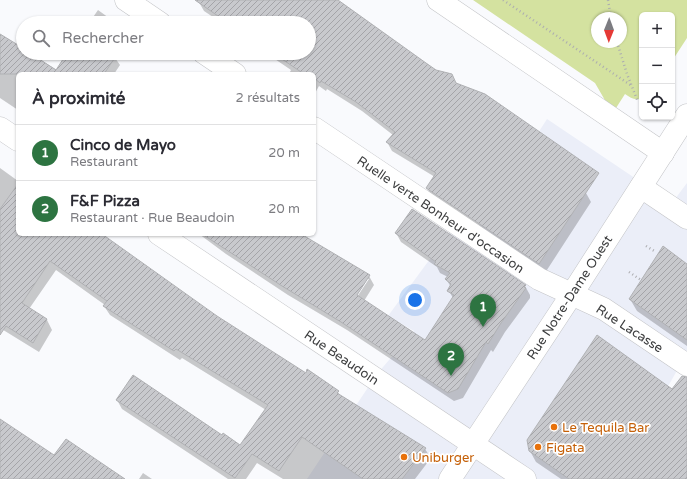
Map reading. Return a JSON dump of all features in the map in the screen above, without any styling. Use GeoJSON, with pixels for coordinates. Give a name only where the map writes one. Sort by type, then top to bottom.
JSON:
{"type":"FeatureCollection","features":[{"type":"Feature","properties":{"kind":"street"},"geometry":{"type":"LineString","coordinates":[[126,0],[150,16]]}},
{"type":"Feature","properties":{"kind":"street"},"geometry":{"type":"LineString","coordinates":[[438,0],[663,153]]}},
{"type":"Feature","properties":{"kind":"street"},"geometry":{"type":"LineString","coordinates":[[214,60],[232,72]]}},
{"type":"Feature","properties":{"kind":"street","name":"Rue Notre-Dame Ouest"},"geometry":{"type":"LineString","coordinates":[[450,479],[572,294],[687,115]]}},
{"type":"Feature","properties":{"kind":"street"},"geometry":{"type":"LineString","coordinates":[[0,128],[16,139]]}},
{"type":"Feature","properties":{"kind":"street","name":"Ruelle verte Bonheur d'occasion"},"geometry":{"type":"LineString","coordinates":[[316,129],[539,279],[572,294]]}},
{"type":"Feature","properties":{"kind":"street"},"geometry":{"type":"LineString","coordinates":[[641,187],[687,218]]}},
{"type":"Feature","properties":{"kind":"street","name":"Rue Beaudoin"},"geometry":{"type":"LineString","coordinates":[[162,236],[525,479]]}},
{"type":"Feature","properties":{"kind":"street","name":"Rue Lacasse"},"geometry":{"type":"LineString","coordinates":[[572,294],[604,309],[687,365]]}},
{"type":"Feature","properties":{"kind":"path"},"geometry":{"type":"LineString","coordinates":[[503,0],[632,86],[619,48]]}},
{"type":"Feature","properties":{"kind":"path"},"geometry":{"type":"LineString","coordinates":[[608,0],[610,12]]}},
{"type":"Feature","properties":{"kind":"path"},"geometry":{"type":"LineString","coordinates":[[646,246],[656,252]]}},
{"type":"Feature","properties":{"kind":"path"},"geometry":{"type":"LineString","coordinates":[[628,272],[641,280]]}},
{"type":"Feature","properties":{"kind":"shaded area"},"geometry":{"type":"Polygon","coordinates":[[[547,119],[672,203],[687,183],[687,353],[642,432],[606,479],[307,479],[377,374],[414,331],[388,316],[455,225],[472,236],[547,119]]]}},
{"type":"Feature","properties":{"kind":"green space"},"geometry":{"type":"Polygon","coordinates":[[[473,0],[687,0],[687,38],[675,56],[675,12],[639,12],[639,99],[631,98],[625,94],[616,108],[606,102],[595,83],[473,0]]]}},
{"type":"Feature","properties":{"kind":"building"},"geometry":{"type":"Polygon","coordinates":[[[195,0],[338,0],[436,70],[452,74],[456,83],[485,94],[599,173],[539,264],[426,188],[436,173],[386,142],[395,132],[356,102],[321,81],[320,83],[316,80],[316,72],[301,72],[283,60],[316,60],[316,16],[218,16],[195,0]]]}},
{"type":"Feature","properties":{"kind":"building"},"geometry":{"type":"Polygon","coordinates":[[[0,34],[16,44],[16,60],[41,60],[56,70],[62,60],[113,60],[105,72],[16,72],[16,74],[0,74],[0,34]]]}},
{"type":"Feature","properties":{"kind":"building"},"geometry":{"type":"Polygon","coordinates":[[[16,187],[16,236],[105,236],[217,316],[306,373],[307,369],[339,391],[337,393],[426,448],[402,479],[363,479],[302,437],[279,471],[252,454],[235,478],[116,400],[133,375],[222,435],[223,433],[240,445],[268,405],[176,349],[174,351],[103,306],[107,301],[50,261],[22,303],[47,319],[33,343],[6,326],[0,335],[0,209],[16,187]]]}},
{"type":"Feature","properties":{"kind":"building"},"geometry":{"type":"Polygon","coordinates":[[[412,209],[526,285],[524,287],[526,288],[488,344],[486,342],[458,389],[448,393],[341,322],[205,236],[304,236],[370,275],[357,295],[425,340],[454,295],[447,291],[451,284],[445,279],[450,273],[434,264],[436,262],[395,233],[412,209]]]}},
{"type":"Feature","properties":{"kind":"building"},"geometry":{"type":"Polygon","coordinates":[[[663,246],[687,264],[687,340],[629,299],[663,246]]]}},
{"type":"Feature","properties":{"kind":"building"},"geometry":{"type":"Polygon","coordinates":[[[597,335],[672,389],[682,376],[687,377],[687,479],[569,479],[529,451],[527,440],[597,335]]]}},
{"type":"Feature","properties":{"kind":"building"},"geometry":{"type":"Polygon","coordinates":[[[0,419],[54,455],[66,439],[125,479],[0,479],[0,419]]]}},
{"type":"Feature","properties":{"kind":"place","name":"Cinco de Mayo"},"geometry":{"type":"Point","coordinates":[483,327]}},
{"type":"Feature","properties":{"kind":"place","name":"F&F Pizza"},"geometry":{"type":"Point","coordinates":[451,376]}},
{"type":"Feature","properties":{"kind":"place","name":"Le Tequila Bar"},"geometry":{"type":"Point","coordinates":[554,427]}},
{"type":"Feature","properties":{"kind":"place","name":"Figata"},"geometry":{"type":"Point","coordinates":[538,447]}},
{"type":"Feature","properties":{"kind":"place","name":"Uniburger"},"geometry":{"type":"Point","coordinates":[404,457]}}]}
